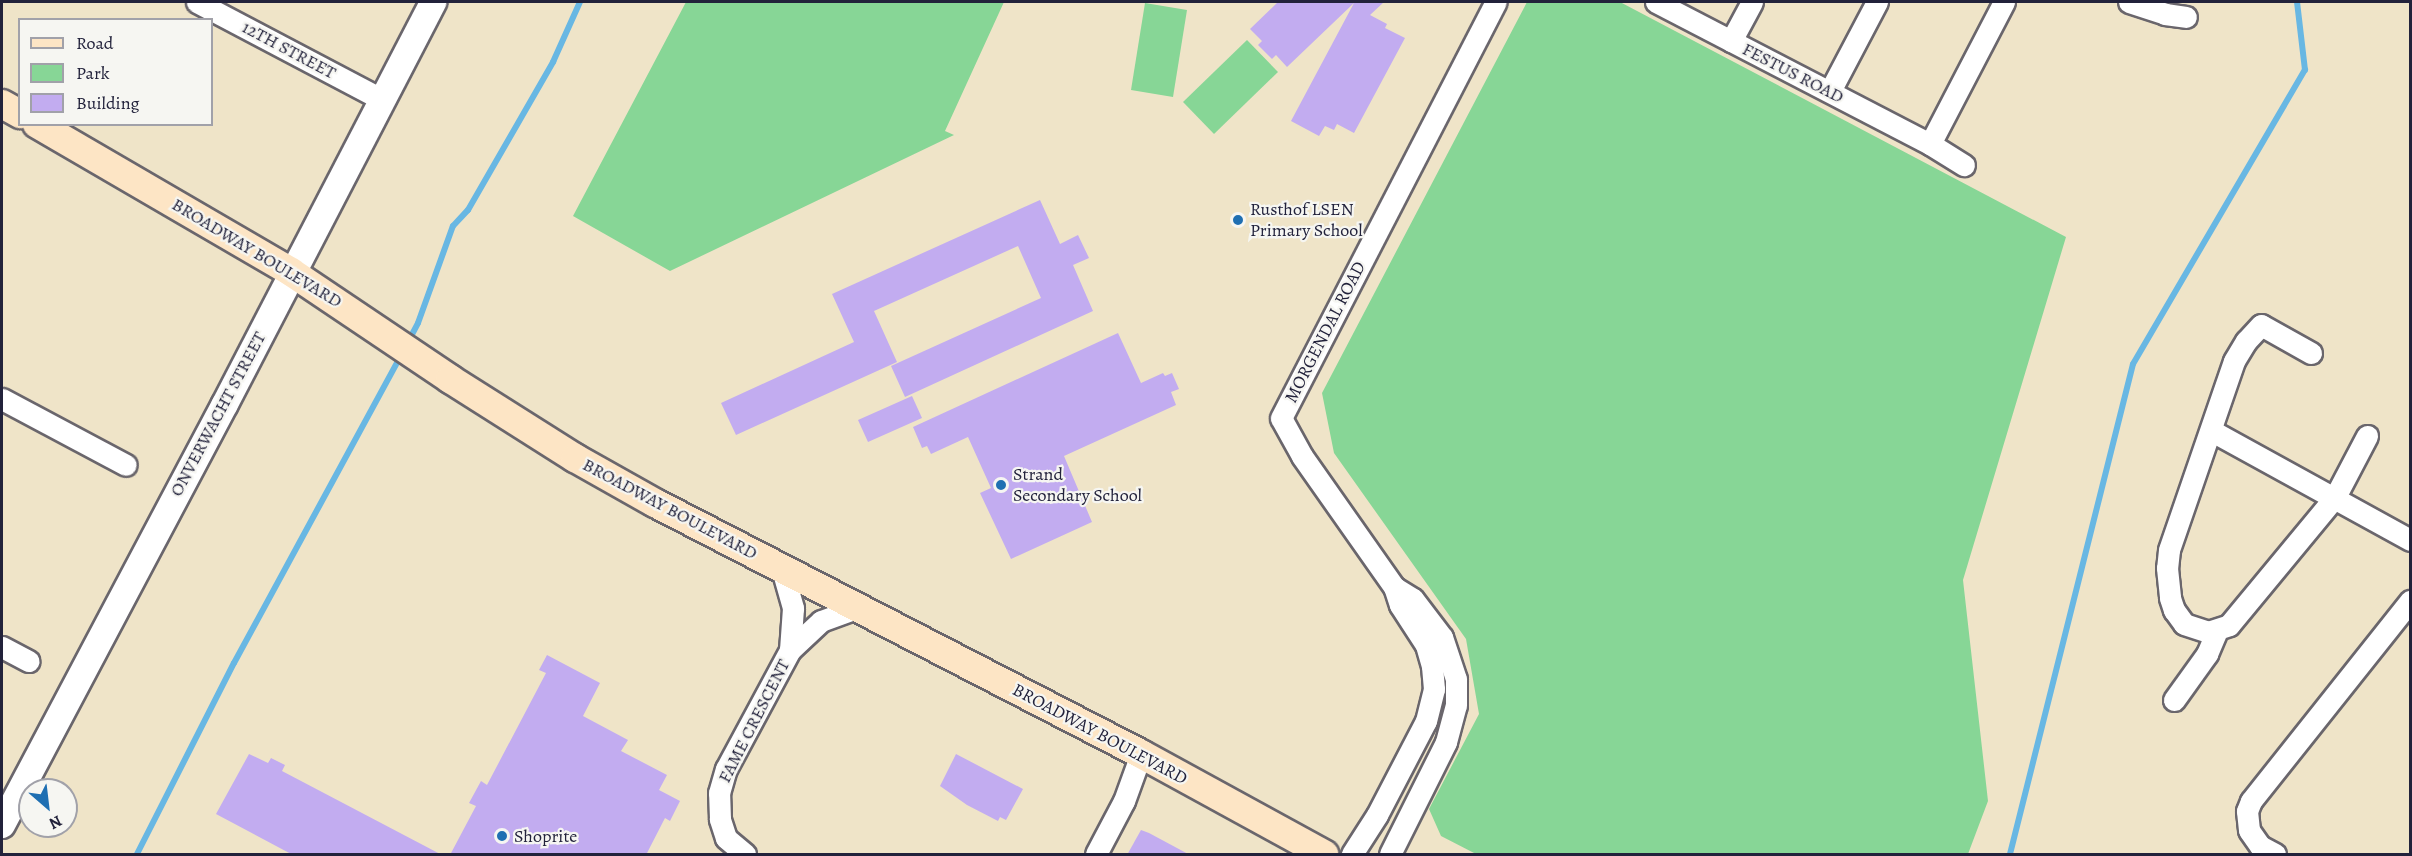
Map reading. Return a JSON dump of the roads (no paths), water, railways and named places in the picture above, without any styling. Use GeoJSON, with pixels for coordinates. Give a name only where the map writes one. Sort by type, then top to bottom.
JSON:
{"type":"FeatureCollection","features":[{"type":"Feature","properties":{"kind":"main road"},"geometry":{"type":"LineString","coordinates":[[2,104],[18,113]]}},
{"type":"Feature","properties":{"kind":"main road","name":"BROADWAY BOULEVARD"},"geometry":{"type":"LineString","coordinates":[[41,126],[291,272],[575,458],[782,569],[1141,754],[1324,855]]}},
{"type":"Feature","properties":{"kind":"street","name":"12TH STREET"},"geometry":{"type":"LineString","coordinates":[[196,2],[381,99]]}},
{"type":"Feature","properties":{"kind":"street","name":"ONVERWACHT STREET"},"geometry":{"type":"LineString","coordinates":[[2,825],[225,404],[291,272],[433,2]]}},
{"type":"Feature","properties":{"kind":"street","name":"MORGENDAL ROAD"},"geometry":{"type":"LineString","coordinates":[[1352,855],[1377,815],[1426,721],[1433,700],[1434,680],[1431,657],[1426,645],[1400,605],[1394,587],[1302,456],[1281,418],[1496,2]]}},
{"type":"Feature","properties":{"kind":"street","name":"FESTUS ROAD"},"geometry":{"type":"LineString","coordinates":[[1656,2],[1830,91],[1930,144],[1964,165]]}},
{"type":"Feature","properties":{"kind":"street"},"geometry":{"type":"LineString","coordinates":[[1731,41],[1752,2]]}},
{"type":"Feature","properties":{"kind":"street"},"geometry":{"type":"LineString","coordinates":[[1830,91],[1877,2]]}},
{"type":"Feature","properties":{"kind":"street"},"geometry":{"type":"LineString","coordinates":[[1930,144],[2004,2]]}},
{"type":"Feature","properties":{"kind":"street"},"geometry":{"type":"LineString","coordinates":[[2128,2],[2165,14],[2186,17]]}},
{"type":"Feature","properties":{"kind":"street"},"geometry":{"type":"LineString","coordinates":[[2311,353],[2261,325],[2246,341],[2234,362],[2169,550],[2167,568],[2170,598],[2178,618],[2198,631],[2217,631],[2229,625],[2335,496],[2367,436]]}},
{"type":"Feature","properties":{"kind":"street"},"geometry":{"type":"LineString","coordinates":[[2,399],[126,465]]}},
{"type":"Feature","properties":{"kind":"street"},"geometry":{"type":"LineString","coordinates":[[2212,430],[2335,496],[2410,540]]}},
{"type":"Feature","properties":{"kind":"street","name":"FAME CRESCENT"},"geometry":{"type":"LineString","coordinates":[[782,569],[793,608],[790,650]]}},
{"type":"Feature","properties":{"kind":"street","name":"MORGENDAL ROAD"},"geometry":{"type":"LineString","coordinates":[[1390,855],[1437,760],[1456,705],[1456,679],[1442,637],[1413,599],[1394,587]]}},
{"type":"Feature","properties":{"kind":"street"},"geometry":{"type":"LineString","coordinates":[[2275,855],[2260,846],[2249,830],[2247,811],[2251,801],[2410,601]]}},
{"type":"Feature","properties":{"kind":"street","name":"FAME CRESCENT"},"geometry":{"type":"LineString","coordinates":[[745,855],[726,838],[722,829],[718,811],[721,783],[790,650],[821,621],[857,608]]}},
{"type":"Feature","properties":{"kind":"street"},"geometry":{"type":"LineString","coordinates":[[2174,700],[2207,654],[2217,631]]}},
{"type":"Feature","properties":{"kind":"street"},"geometry":{"type":"LineString","coordinates":[[2,647],[28,661]]}},
{"type":"Feature","properties":{"kind":"street"},"geometry":{"type":"LineString","coordinates":[[1096,855],[1124,801],[1141,754]]}},
{"type":"Feature","properties":{"kind":"waterway"},"geometry":{"type":"LineString","coordinates":[[408,342],[418,323],[453,226],[468,210],[553,62],[580,2]]}},
{"type":"Feature","properties":{"kind":"waterway"},"geometry":{"type":"LineString","coordinates":[[2010,854],[2133,364],[2305,70],[2297,2]]}},
{"type":"Feature","properties":{"kind":"waterway"},"geometry":{"type":"LineString","coordinates":[[137,854],[234,663],[402,354]]}},
{"type":"Feature","properties":{"kind":"place","name":"Rusthof LSEN Primary School"},"geometry":{"type":"Point","coordinates":[1238,220]}},
{"type":"Feature","properties":{"kind":"place","name":"Strand Secondary School"},"geometry":{"type":"Point","coordinates":[1001,485]}},
{"type":"Feature","properties":{"kind":"place","name":"Shoprite"},"geometry":{"type":"Point","coordinates":[502,836]}}]}
